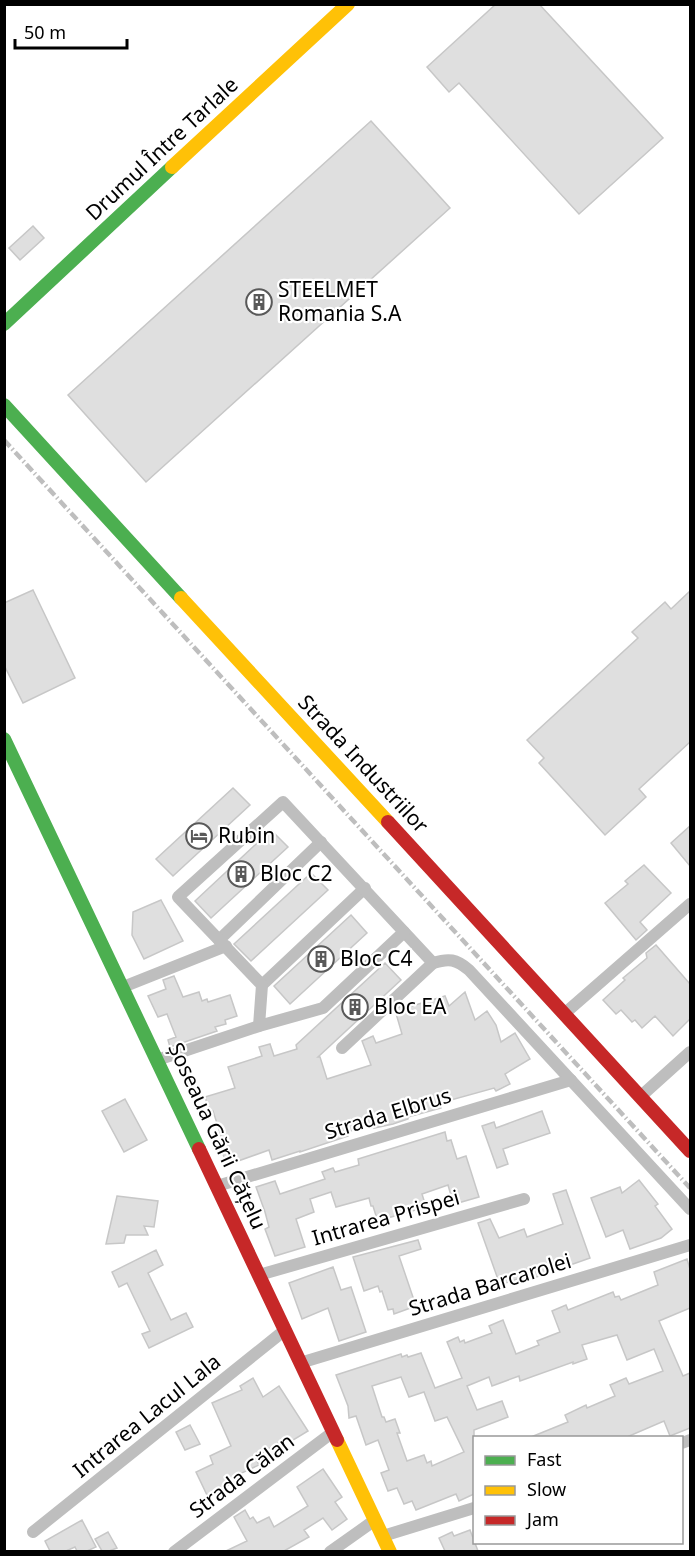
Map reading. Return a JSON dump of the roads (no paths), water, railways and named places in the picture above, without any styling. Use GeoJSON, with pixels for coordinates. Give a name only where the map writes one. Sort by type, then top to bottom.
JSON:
{"type":"FeatureCollection","features":[{"type":"Feature","properties":{"kind":"main road","name":"Drumul Între Tarlale"},"geometry":{"type":"LineString","coordinates":[[4,324],[348,4]]}},
{"type":"Feature","properties":{"kind":"main road","name":"Strada Industriilor"},"geometry":{"type":"LineString","coordinates":[[4,405],[640,1096],[683,1136],[690,1151]]}},
{"type":"Feature","properties":{"kind":"main road","name":"Șoseaua Gării Cățelu"},"geometry":{"type":"LineString","coordinates":[[4,739],[390,1551]]}},
{"type":"Feature","properties":{"kind":"street"},"geometry":{"type":"LineString","coordinates":[[262,985],[178,897],[283,802],[434,963]]}},
{"type":"Feature","properties":{"kind":"street"},"geometry":{"type":"LineString","coordinates":[[123,987],[222,943],[321,842]]}},
{"type":"Feature","properties":{"kind":"street"},"geometry":{"type":"LineString","coordinates":[[259,1026],[262,985],[364,888]]}},
{"type":"Feature","properties":{"kind":"street"},"geometry":{"type":"LineString","coordinates":[[564,1014],[690,904]]}},
{"type":"Feature","properties":{"kind":"street"},"geometry":{"type":"LineString","coordinates":[[158,1060],[259,1026],[323,1008],[404,932]]}},
{"type":"Feature","properties":{"kind":"street"},"geometry":{"type":"LineString","coordinates":[[342,1048],[434,963],[446,959],[460,963],[487,988],[690,1209]]}},
{"type":"Feature","properties":{"kind":"street"},"geometry":{"type":"LineString","coordinates":[[640,1096],[690,1052]]}},
{"type":"Feature","properties":{"kind":"street","name":"Strada Elbrus"},"geometry":{"type":"LineString","coordinates":[[217,1186],[571,1080]]}},
{"type":"Feature","properties":{"kind":"street","name":"Intrarea Prispei"},"geometry":{"type":"LineString","coordinates":[[259,1275],[524,1199]]}},
{"type":"Feature","properties":{"kind":"street","name":"Strada Barcarolei"},"geometry":{"type":"LineString","coordinates":[[300,1363],[690,1245]]}},
{"type":"Feature","properties":{"kind":"street","name":"Intrarea Lacul Lala"},"geometry":{"type":"LineString","coordinates":[[33,1532],[285,1330]]}},
{"type":"Feature","properties":{"kind":"street","name":"Strada Călan"},"geometry":{"type":"LineString","coordinates":[[174,1551],[333,1432]]}},
{"type":"Feature","properties":{"kind":"street"},"geometry":{"type":"LineString","coordinates":[[383,1536],[473,1508]]}},
{"type":"Feature","properties":{"kind":"street"},"geometry":{"type":"LineString","coordinates":[[330,1551],[375,1520]]}},
{"type":"Feature","properties":{"kind":"railway"},"geometry":{"type":"LineString","coordinates":[[4,440],[690,1188]]}},
{"type":"Feature","properties":{"kind":"place","name":"STEELMET Romania S.A"},"geometry":{"type":"Point","coordinates":[259,302]}},
{"type":"Feature","properties":{"kind":"place","name":"Rubin"},"geometry":{"type":"Point","coordinates":[199,836]}},
{"type":"Feature","properties":{"kind":"place","name":"Bloc C2"},"geometry":{"type":"Point","coordinates":[241,874]}},
{"type":"Feature","properties":{"kind":"place","name":"Bloc C4"},"geometry":{"type":"Point","coordinates":[321,959]}},
{"type":"Feature","properties":{"kind":"place","name":"Bloc EA"},"geometry":{"type":"Point","coordinates":[355,1007]}}]}
